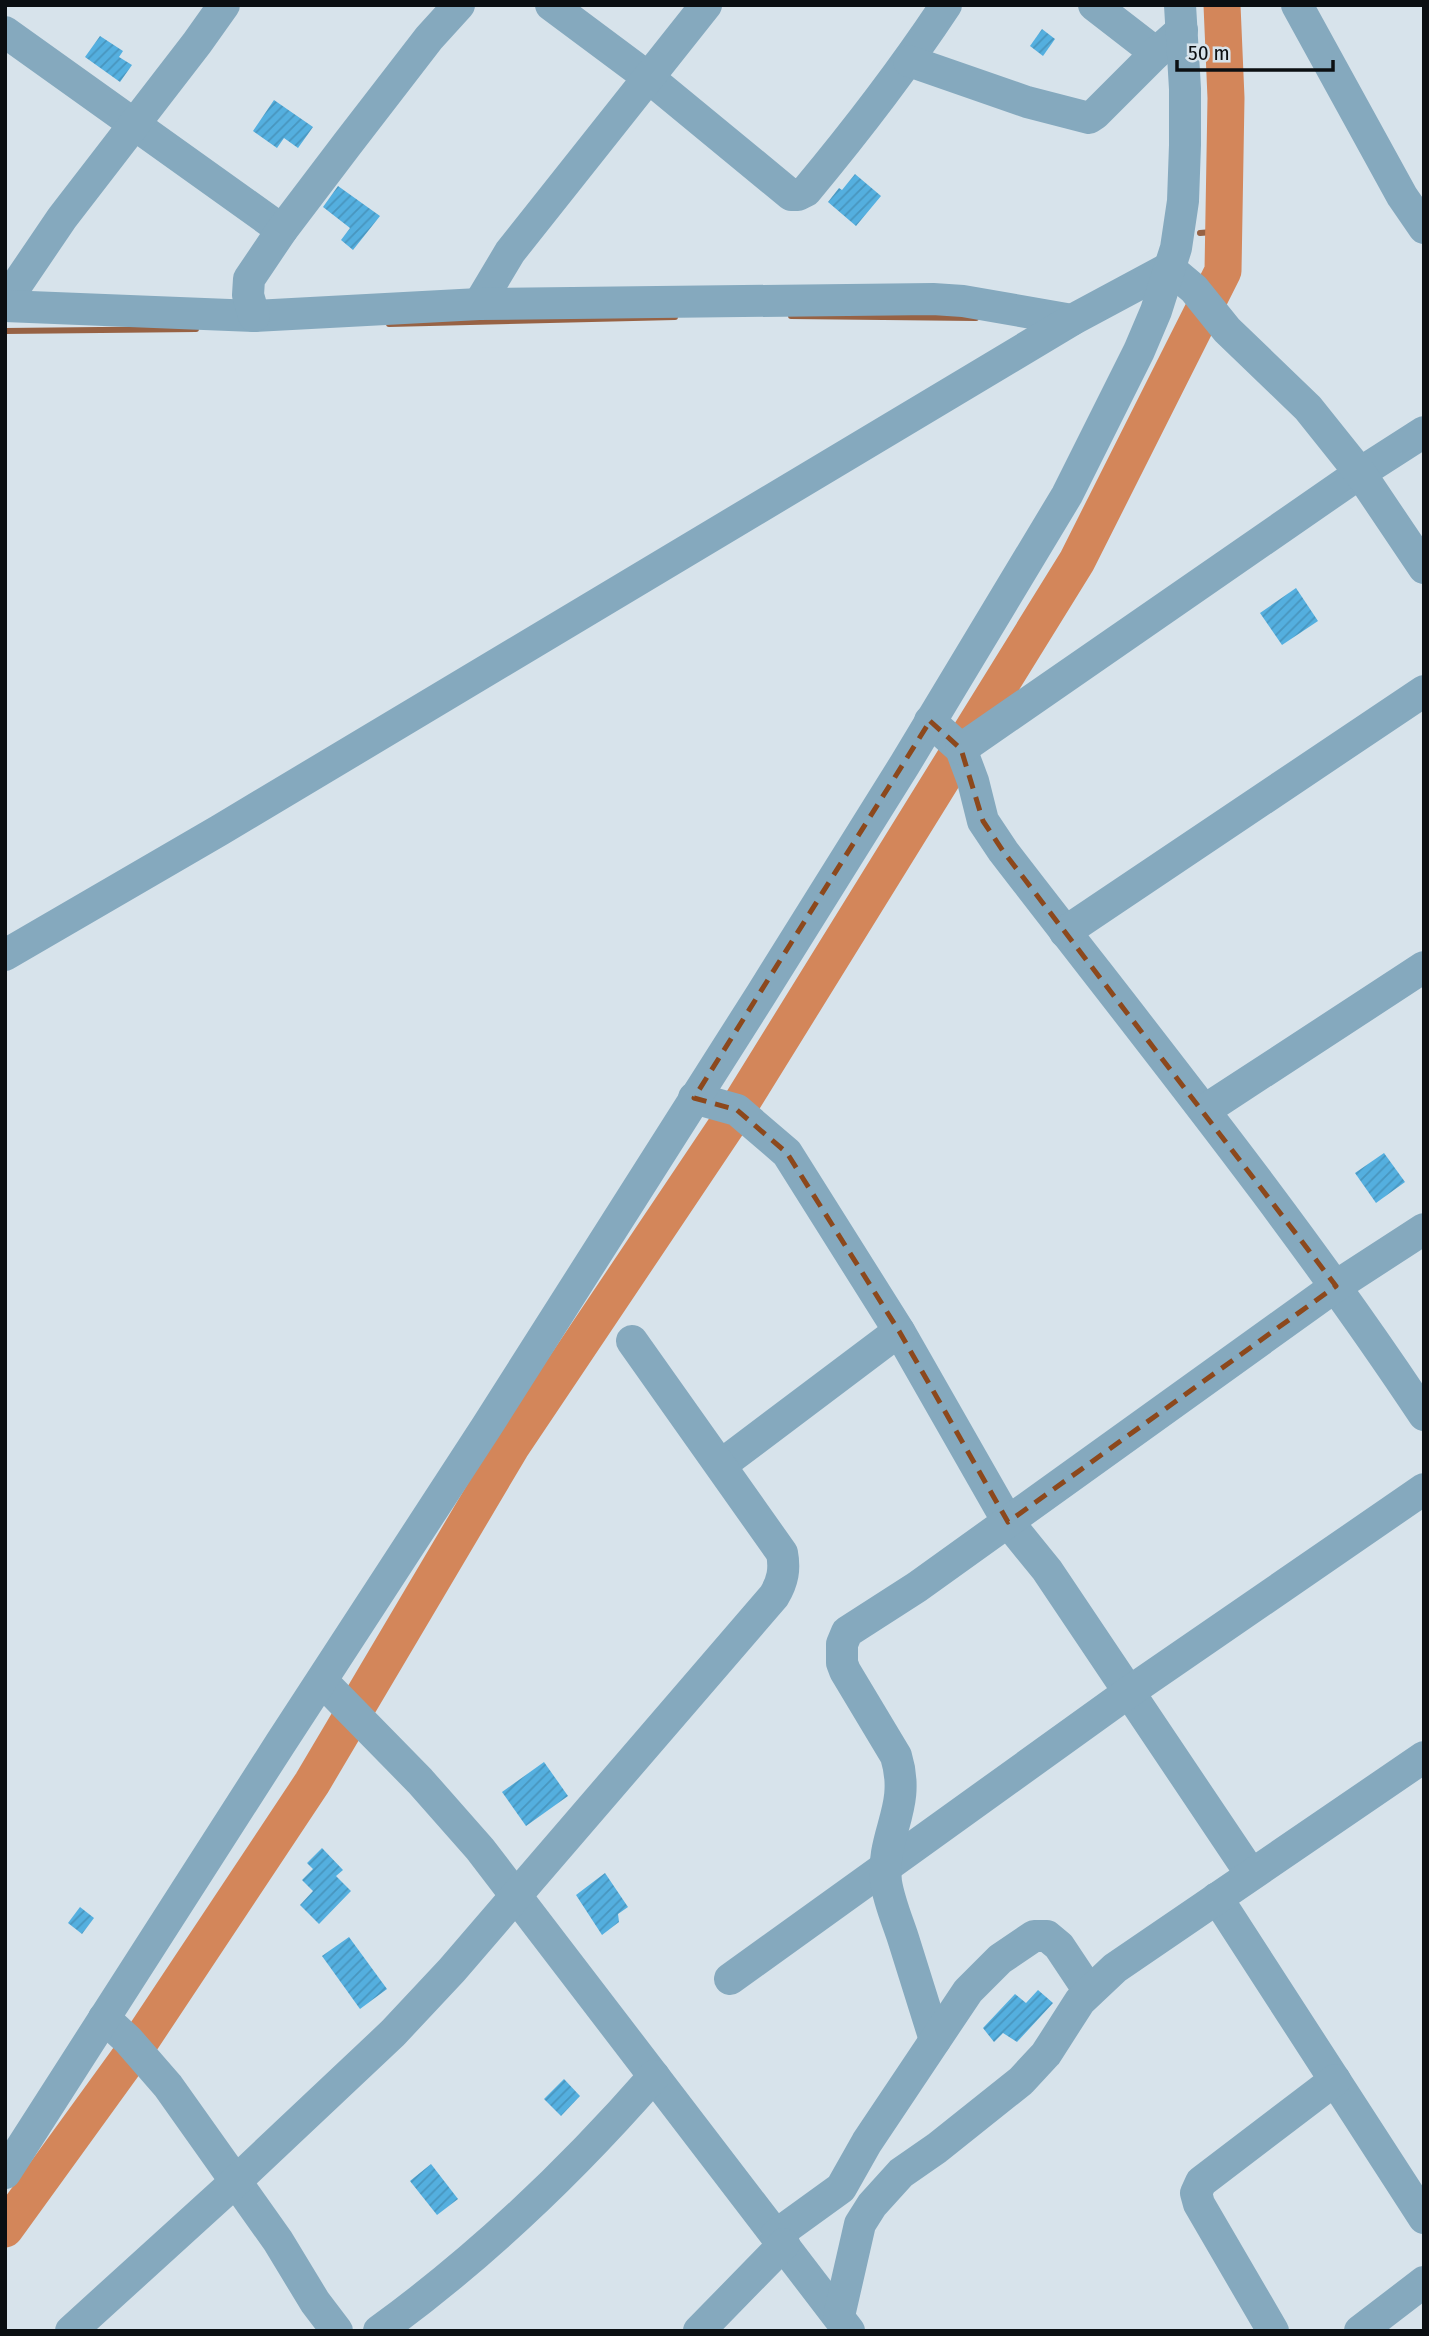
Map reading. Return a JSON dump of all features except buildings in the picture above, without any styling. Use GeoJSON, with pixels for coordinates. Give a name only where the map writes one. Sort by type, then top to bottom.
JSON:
{"type":"FeatureCollection","features":[{"type":"Feature","properties":{"kind":"street"},"geometry":{"type":"LineString","coordinates":[[5,304],[62,218],[224,5]]}},
{"type":"Feature","properties":{"kind":"street"},"geometry":{"type":"LineString","coordinates":[[254,316],[248,295],[249,279],[282,230],[429,38],[458,5]]}},
{"type":"Feature","properties":{"kind":"street"},"geometry":{"type":"LineString","coordinates":[[551,5],[649,78],[791,194],[798,195],[806,191],[858,129],[947,5]]}},
{"type":"Feature","properties":{"kind":"street"},"geometry":{"type":"LineString","coordinates":[[479,304],[510,252],[706,5]]}},
{"type":"Feature","properties":{"kind":"street"},"geometry":{"type":"LineString","coordinates":[[1094,5],[1156,53]]}},
{"type":"Feature","properties":{"kind":"street"},"geometry":{"type":"LineString","coordinates":[[1301,6],[1413,189],[1424,228]]}},
{"type":"Feature","properties":{"kind":"street"},"geometry":{"type":"LineString","coordinates":[[909,61],[1027,102],[1089,118],[1156,53],[1181,18]]}},
{"type":"Feature","properties":{"kind":"street"},"geometry":{"type":"LineString","coordinates":[[5,2173],[559,1313],[813,912],[1066,495],[1156,312],[1181,226],[1185,100],[1181,18]]}},
{"type":"Feature","properties":{"kind":"street"},"geometry":{"type":"LineString","coordinates":[[5,32],[282,230]]}},
{"type":"Feature","properties":{"kind":"street"},"geometry":{"type":"LineString","coordinates":[[5,955],[220,830],[1072,320],[1170,268]]}},
{"type":"Feature","properties":{"kind":"street"},"geometry":{"type":"LineString","coordinates":[[1170,268],[1194,289],[1227,330],[1308,408],[1360,473],[1424,568]]}},
{"type":"Feature","properties":{"kind":"street"},"geometry":{"type":"LineString","coordinates":[[5,304],[254,316],[479,304],[933,299],[963,300],[1072,320]]}},
{"type":"Feature","properties":{"kind":"street"},"geometry":{"type":"LineString","coordinates":[[961,749],[1360,473],[1424,432]]}},
{"type":"Feature","properties":{"kind":"street"},"geometry":{"type":"LineString","coordinates":[[1065,932],[1424,691]]}},
{"type":"Feature","properties":{"kind":"street"},"geometry":{"type":"LineString","coordinates":[[930,721],[961,749],[973,781],[983,821],[1003,851],[1205,1110],[1336,1286],[1424,1415]]}},
{"type":"Feature","properties":{"kind":"street"},"geometry":{"type":"LineString","coordinates":[[1205,1110],[1424,967]]}},
{"type":"Feature","properties":{"kind":"street"},"geometry":{"type":"LineString","coordinates":[[694,1098],[737,1110],[787,1153],[899,1331],[1008,1522],[1047,1570],[1251,1874]]}},
{"type":"Feature","properties":{"kind":"street"},"geometry":{"type":"LineString","coordinates":[[935,2040],[890,1897],[886,1868],[888,1842],[900,1805],[899,1768],[896,1756],[845,1671],[842,1644],[847,1632],[917,1587],[1336,1286],[1424,1229]]}},
{"type":"Feature","properties":{"kind":"street"},"geometry":{"type":"LineString","coordinates":[[721,1465],[899,1331]]}},
{"type":"Feature","properties":{"kind":"street"},"geometry":{"type":"LineString","coordinates":[[71,2331],[393,2033],[452,1970],[780,1586],[784,1565],[782,1553],[632,1341]]}},
{"type":"Feature","properties":{"kind":"street"},"geometry":{"type":"LineString","coordinates":[[730,1979],[1129,1692],[1424,1489]]}},
{"type":"Feature","properties":{"kind":"street"},"geometry":{"type":"LineString","coordinates":[[322,1681],[451,1815],[844,2323]]}},
{"type":"Feature","properties":{"kind":"street"},"geometry":{"type":"LineString","coordinates":[[844,2323],[860,2224],[872,2205],[901,2173],[1021,2081],[1046,2054],[1066,2020],[1089,1992],[1115,1968],[1424,1758]]}},
{"type":"Feature","properties":{"kind":"street"},"geometry":{"type":"LineString","coordinates":[[1217,1898],[1424,2218]]}},
{"type":"Feature","properties":{"kind":"street"},"geometry":{"type":"LineString","coordinates":[[699,2331],[780,2239],[841,2188],[856,2158],[968,1991],[1000,1959],[1034,1936],[1046,1936],[1054,1941],[1089,1992]]}},
{"type":"Feature","properties":{"kind":"street"},"geometry":{"type":"LineString","coordinates":[[104,2018],[128,2040],[168,2086],[278,2241],[314,2302],[337,2331]]}},
{"type":"Feature","properties":{"kind":"street"},"geometry":{"type":"LineString","coordinates":[[379,2331],[448,2278],[528,2208],[577,2161],[654,2076]]}},
{"type":"Feature","properties":{"kind":"street"},"geometry":{"type":"LineString","coordinates":[[1273,2331],[1199,2204],[1196,2193],[1201,2182],[1335,2080]]}},
{"type":"Feature","properties":{"kind":"street"},"geometry":{"type":"LineString","coordinates":[[1360,2331],[1424,2281]]}},
{"type":"Feature","properties":{"kind":"highlighted area"},"geometry":{"type":"Polygon","coordinates":[[[930,721],[961,749],[983,821],[1003,851],[1336,1286],[1008,1522],[899,1331],[787,1153],[737,1110],[694,1098],[930,721]]]}},
{"type":"Feature","properties":{"kind":"waterway"},"geometry":{"type":"LineString","coordinates":[[5,2229],[136,2048],[312,1783],[511,1447],[737,1110],[1077,561],[1223,271],[1226,98],[1222,5]]}},
{"type":"Feature","properties":{"kind":"waterway"},"geometry":{"type":"LineString","coordinates":[[1200,233],[1224,231]]}},
{"type":"Feature","properties":{"kind":"waterway"},"geometry":{"type":"LineString","coordinates":[[791,316],[976,318]]}},
{"type":"Feature","properties":{"kind":"waterway"},"geometry":{"type":"LineString","coordinates":[[389,324],[675,317]]}},
{"type":"Feature","properties":{"kind":"waterway"},"geometry":{"type":"LineString","coordinates":[[5,331],[196,329]]}}]}
